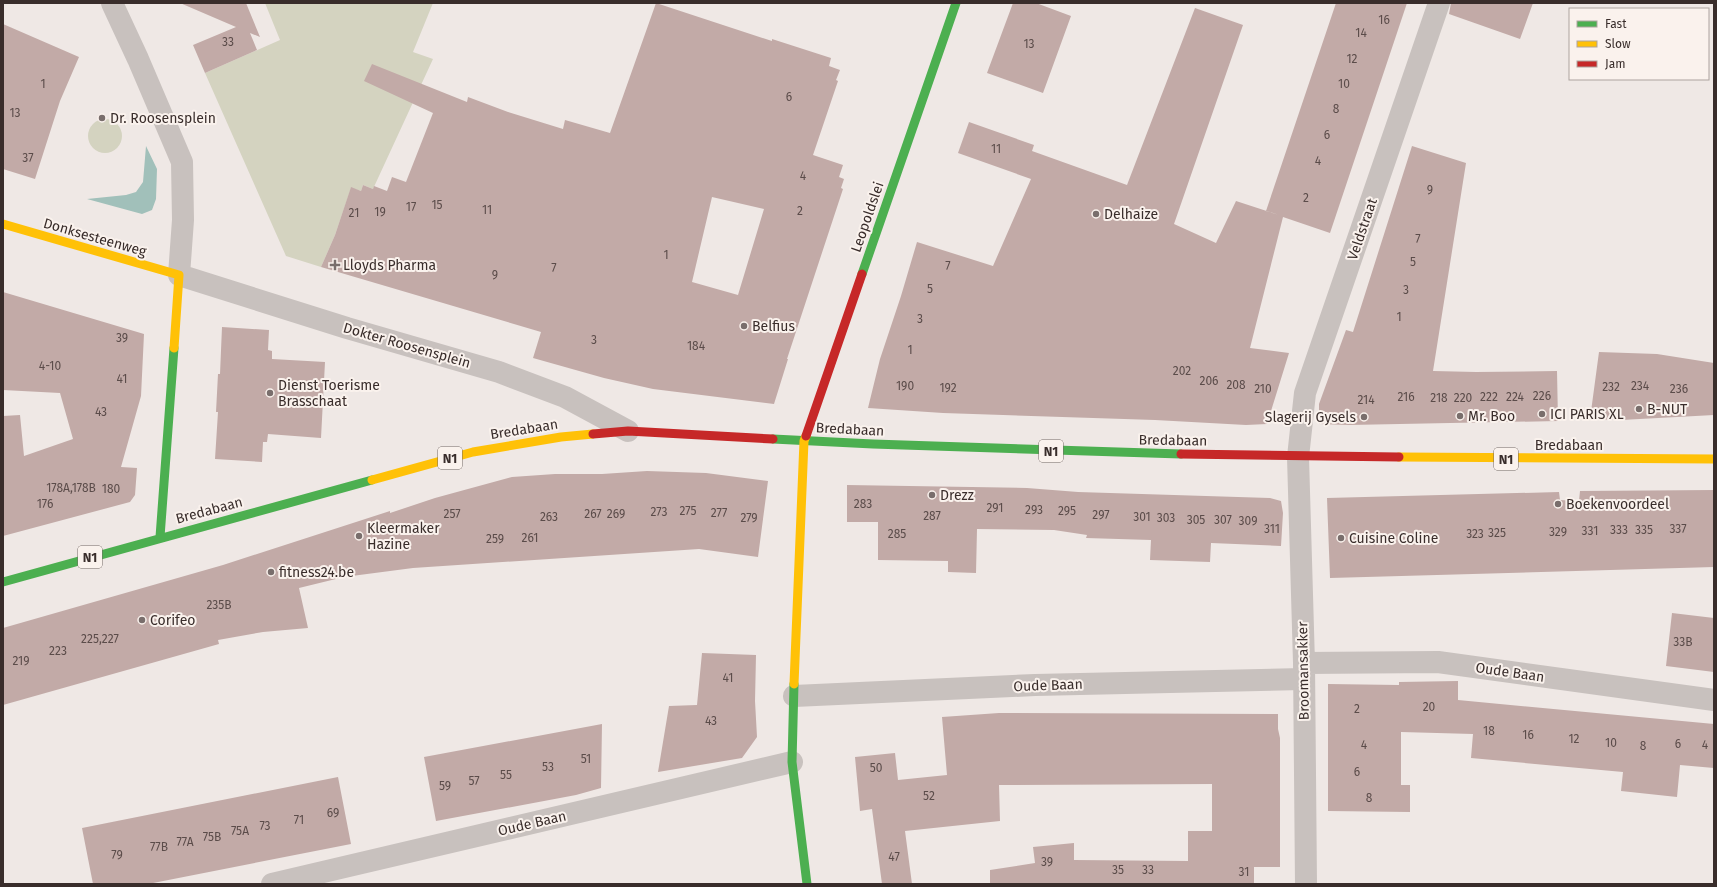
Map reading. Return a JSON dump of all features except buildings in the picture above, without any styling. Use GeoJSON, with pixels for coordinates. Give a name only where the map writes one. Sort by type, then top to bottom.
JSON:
{"type":"FeatureCollection","features":[{"type":"Feature","properties":{"kind":"main road","name":"Leopoldslei"},"geometry":{"type":"LineString","coordinates":[[804,441],[956,3]]}},
{"type":"Feature","properties":{"kind":"main road","name":"Donksesteenweg"},"geometry":{"type":"LineString","coordinates":[[3,224],[179,275]]}},
{"type":"Feature","properties":{"kind":"main road"},"geometry":{"type":"LineString","coordinates":[[160,538],[179,275]]}},
{"type":"Feature","properties":{"kind":"main road","name":"Bredabaan"},"geometry":{"type":"LineString","coordinates":[[3,582],[473,452],[561,437],[628,431],[804,441],[1065,452],[1298,457],[1714,460]]}},
{"type":"Feature","properties":{"kind":"main road"},"geometry":{"type":"LineString","coordinates":[[804,441],[792,762],[807,884]]}},
{"type":"Feature","properties":{"kind":"street"},"geometry":{"type":"LineString","coordinates":[[112,3],[138,59],[182,162],[183,220],[179,275]]}},
{"type":"Feature","properties":{"kind":"street","name":"Veldstraat"},"geometry":{"type":"LineString","coordinates":[[1298,457],[1305,392],[1439,3]]}},
{"type":"Feature","properties":{"kind":"street","name":"Dokter Roosensplein"},"geometry":{"type":"LineString","coordinates":[[179,275],[347,328],[499,372],[565,397],[628,431]]}},
{"type":"Feature","properties":{"kind":"street","name":"Broomansakker"},"geometry":{"type":"LineString","coordinates":[[1298,457],[1304,671],[1306,884]]}},
{"type":"Feature","properties":{"kind":"street","name":"Oude Baan"},"geometry":{"type":"LineString","coordinates":[[794,696],[1304,671],[1438,662],[1714,700]]}},
{"type":"Feature","properties":{"kind":"street","name":"Oude Baan"},"geometry":{"type":"LineString","coordinates":[[272,884],[792,762]]}},
{"type":"Feature","properties":{"kind":"green space"},"geometry":{"type":"Polygon","coordinates":[[[265,3],[433,3],[413,52],[433,59],[373,189],[363,185],[361,191],[351,188],[335,235],[321,267],[286,256],[205,73],[280,40],[265,3]]]}},
{"type":"Feature","properties":{"kind":"green space"},"geometry":{"type":"Polygon","coordinates":[[[102,119],[108,119],[112,120],[119,126],[122,136],[121,143],[115,150],[108,153],[102,153],[98,152],[91,146],[88,139],[88,133],[89,129],[95,122],[102,119]]]}},
{"type":"Feature","properties":{"kind":"water"},"geometry":{"type":"Polygon","coordinates":[[[146,146],[157,169],[156,199],[152,210],[142,214],[87,199],[126,195],[136,192],[143,182],[146,146]]]}},
{"type":"Feature","properties":{"kind":"traffic: fast"},"geometry":{"type":"LineString","coordinates":[[862,274],[956,3]]}},
{"type":"Feature","properties":{"kind":"traffic: fast"},"geometry":{"type":"LineString","coordinates":[[160,537],[174,348]]}},
{"type":"Feature","properties":{"kind":"traffic: fast"},"geometry":{"type":"LineString","coordinates":[[773,439],[873,444],[1181,454]]}},
{"type":"Feature","properties":{"kind":"traffic: fast"},"geometry":{"type":"LineString","coordinates":[[3,582],[372,480]]}},
{"type":"Feature","properties":{"kind":"traffic: fast"},"geometry":{"type":"LineString","coordinates":[[794,684],[792,762],[807,884]]}},
{"type":"Feature","properties":{"kind":"traffic: slow"},"geometry":{"type":"LineString","coordinates":[[3,224],[179,275],[174,348]]}},
{"type":"Feature","properties":{"kind":"traffic: slow"},"geometry":{"type":"LineString","coordinates":[[372,480],[473,452],[561,437],[593,434]]}},
{"type":"Feature","properties":{"kind":"traffic: slow"},"geometry":{"type":"LineString","coordinates":[[794,684],[804,441],[806,436]]}},
{"type":"Feature","properties":{"kind":"traffic: slow"},"geometry":{"type":"LineString","coordinates":[[1399,457],[1714,459]]}},
{"type":"Feature","properties":{"kind":"traffic: jam"},"geometry":{"type":"LineString","coordinates":[[806,436],[862,274]]}},
{"type":"Feature","properties":{"kind":"traffic: jam"},"geometry":{"type":"LineString","coordinates":[[593,434],[628,431],[773,439]]}},
{"type":"Feature","properties":{"kind":"traffic: jam"},"geometry":{"type":"LineString","coordinates":[[1181,454],[1399,457]]}},
{"type":"Feature","properties":{"kind":"place","name":"Dr. Roosensplein"},"geometry":{"type":"Point","coordinates":[102,118]}},
{"type":"Feature","properties":{"kind":"place","name":"Delhaize"},"geometry":{"type":"Point","coordinates":[1096,214]}},
{"type":"Feature","properties":{"kind":"place","name":"Lloyds Pharma"},"geometry":{"type":"Point","coordinates":[335,265]}},
{"type":"Feature","properties":{"kind":"place","name":"Belfius"},"geometry":{"type":"Point","coordinates":[744,326]}},
{"type":"Feature","properties":{"kind":"place","name":"Dienst Toerisme Brasschaat"},"geometry":{"type":"Point","coordinates":[270,393]}},
{"type":"Feature","properties":{"kind":"place","name":"B-NUT"},"geometry":{"type":"Point","coordinates":[1639,409]}},
{"type":"Feature","properties":{"kind":"place","name":"ICI PARIS XL"},"geometry":{"type":"Point","coordinates":[1542,414]}},
{"type":"Feature","properties":{"kind":"place","name":"Mr. Boo"},"geometry":{"type":"Point","coordinates":[1460,416]}},
{"type":"Feature","properties":{"kind":"place","name":"Slagerij Gysels"},"geometry":{"type":"Point","coordinates":[1364,417]}},
{"type":"Feature","properties":{"kind":"place","name":"Drezz"},"geometry":{"type":"Point","coordinates":[932,495]}},
{"type":"Feature","properties":{"kind":"place","name":"Boekenvoordeel"},"geometry":{"type":"Point","coordinates":[1558,504]}},
{"type":"Feature","properties":{"kind":"place","name":"Kleermaker Hazine"},"geometry":{"type":"Point","coordinates":[359,536]}},
{"type":"Feature","properties":{"kind":"place","name":"Cuisine Coline"},"geometry":{"type":"Point","coordinates":[1341,538]}},
{"type":"Feature","properties":{"kind":"place","name":"fitness24.be"},"geometry":{"type":"Point","coordinates":[271,572]}},
{"type":"Feature","properties":{"kind":"place","name":"Corifeo"},"geometry":{"type":"Point","coordinates":[142,620]}}]}
